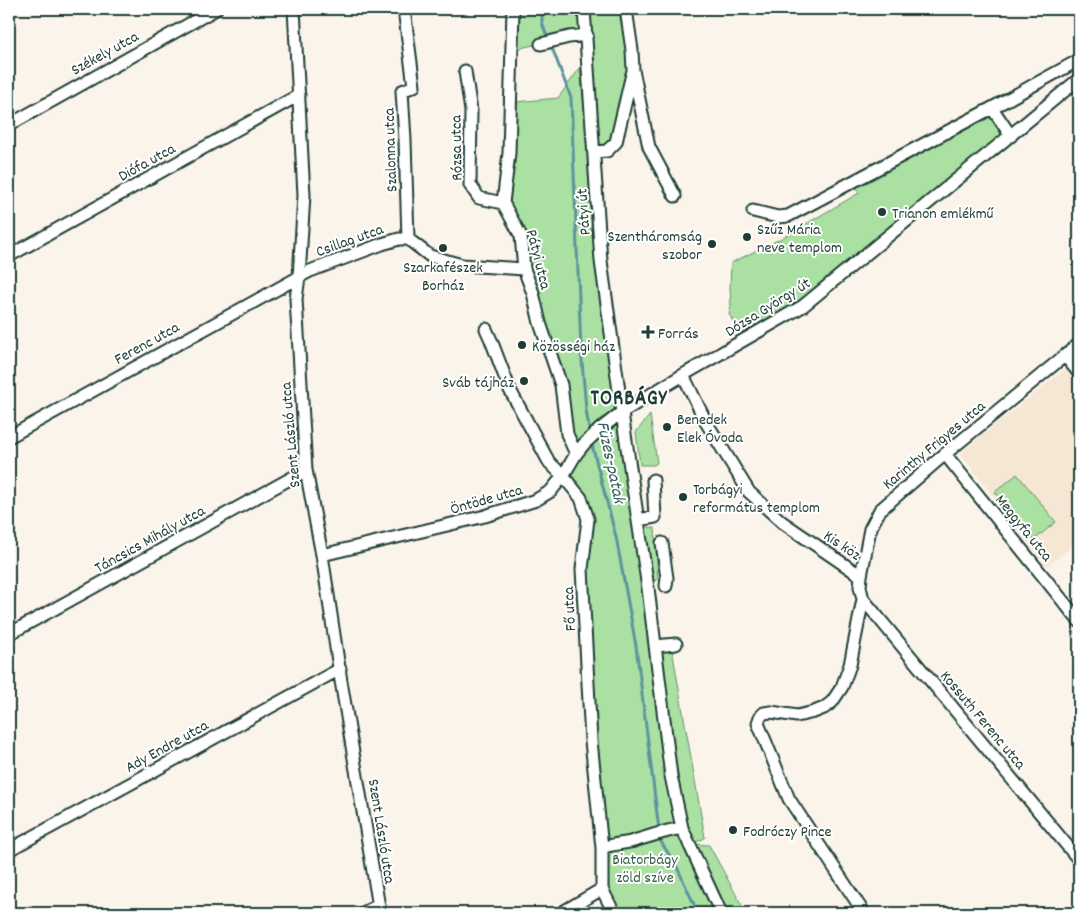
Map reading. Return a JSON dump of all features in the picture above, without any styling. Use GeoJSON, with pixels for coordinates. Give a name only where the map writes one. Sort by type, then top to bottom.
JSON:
{"type":"FeatureCollection","features":[{"type":"Feature","properties":{"kind":"street","name":"Székely utca"},"geometry":{"type":"LineString","coordinates":[[9,125],[216,9]]}},
{"type":"Feature","properties":{"kind":"street","name":"Szent László utca"},"geometry":{"type":"LineString","coordinates":[[294,9],[304,195],[296,299],[306,470],[322,556],[379,909]]}},
{"type":"Feature","properties":{"kind":"street","name":"Szalonna utca"},"geometry":{"type":"LineString","coordinates":[[404,9],[414,86],[402,91],[408,239]]}},
{"type":"Feature","properties":{"kind":"street"},"geometry":{"type":"LineString","coordinates":[[503,203],[509,153],[513,9]]}},
{"type":"Feature","properties":{"kind":"street","name":"Pátyi út"},"geometry":{"type":"LineString","coordinates":[[584,9],[601,261],[622,412]]}},
{"type":"Feature","properties":{"kind":"street"},"geometry":{"type":"LineString","coordinates":[[626,9],[633,70],[649,147],[674,196]]}},
{"type":"Feature","properties":{"kind":"street"},"geometry":{"type":"LineString","coordinates":[[540,44],[587,35]]}},
{"type":"Feature","properties":{"kind":"street"},"geometry":{"type":"LineString","coordinates":[[753,211],[788,216],[1079,60]]}},
{"type":"Feature","properties":{"kind":"street"},"geometry":{"type":"LineString","coordinates":[[594,152],[607,151],[616,142],[633,70]]}},
{"type":"Feature","properties":{"kind":"street","name":"Rózsa utca"},"geometry":{"type":"LineString","coordinates":[[465,71],[471,111],[470,185],[479,198],[503,203]]}},
{"type":"Feature","properties":{"kind":"street","name":"Dózsa György út"},"geometry":{"type":"LineString","coordinates":[[622,412],[803,306],[1079,79]]}},
{"type":"Feature","properties":{"kind":"street","name":"Diófa utca"},"geometry":{"type":"LineString","coordinates":[[9,256],[299,94]]}},
{"type":"Feature","properties":{"kind":"street"},"geometry":{"type":"LineString","coordinates":[[992,108],[1011,136]]}},
{"type":"Feature","properties":{"kind":"street","name":"Pátyi utca"},"geometry":{"type":"LineString","coordinates":[[503,203],[521,236],[524,269],[561,385],[567,434],[576,454]]}},
{"type":"Feature","properties":{"kind":"street","name":"Csillag utca"},"geometry":{"type":"LineString","coordinates":[[299,277],[310,271],[398,239],[408,239],[430,256],[462,265],[524,269]]}},
{"type":"Feature","properties":{"kind":"street","name":"Ferenc utca"},"geometry":{"type":"LineString","coordinates":[[9,437],[299,277]]}},
{"type":"Feature","properties":{"kind":"street","name":"Fő utca"},"geometry":{"type":"LineString","coordinates":[[486,328],[510,390],[549,462],[581,498],[588,519],[582,569],[591,741],[602,848],[602,889],[614,913]]}},
{"type":"Feature","properties":{"kind":"street","name":"Karinthy Frigyes utca"},"geometry":{"type":"LineString","coordinates":[[864,913],[789,800],[758,723],[760,717],[764,713],[771,712],[798,716],[824,708],[832,702],[842,687],[850,665],[863,600],[860,587],[861,576],[870,529],[880,510],[944,454],[1079,344]]}},
{"type":"Feature","properties":{"kind":"street"},"geometry":{"type":"LineString","coordinates":[[1066,356],[1079,373]]}},
{"type":"Feature","properties":{"kind":"street","name":"Kis köz"},"geometry":{"type":"LineString","coordinates":[[683,375],[706,422],[749,492],[782,522],[861,576]]}},
{"type":"Feature","properties":{"kind":"street"},"geometry":{"type":"LineString","coordinates":[[622,412],[672,776],[682,828],[721,913]]}},
{"type":"Feature","properties":{"kind":"street","name":"Öntöde utca"},"geometry":{"type":"LineString","coordinates":[[322,556],[485,516],[536,500],[552,491],[584,444],[622,412]]}},
{"type":"Feature","properties":{"kind":"street","name":"Meggyfa utca"},"geometry":{"type":"LineString","coordinates":[[944,454],[1079,621]]}},
{"type":"Feature","properties":{"kind":"street","name":"Táncsics Mihály utca"},"geometry":{"type":"LineString","coordinates":[[9,634],[306,470]]}},
{"type":"Feature","properties":{"kind":"street"},"geometry":{"type":"LineString","coordinates":[[638,520],[655,517],[653,480]]}},
{"type":"Feature","properties":{"kind":"street"},"geometry":{"type":"LineString","coordinates":[[662,543],[667,578],[666,586]]}},
{"type":"Feature","properties":{"kind":"street","name":"Kossuth Ferenc utca"},"geometry":{"type":"LineString","coordinates":[[863,600],[1079,860]]}},
{"type":"Feature","properties":{"kind":"street"},"geometry":{"type":"LineString","coordinates":[[655,646],[676,644]]}},
{"type":"Feature","properties":{"kind":"street","name":"Ady Endre utca"},"geometry":{"type":"LineString","coordinates":[[9,850],[340,669]]}},
{"type":"Feature","properties":{"kind":"street"},"geometry":{"type":"LineString","coordinates":[[602,848],[682,828]]}},
{"type":"Feature","properties":{"kind":"street"},"geometry":{"type":"LineString","coordinates":[[562,913],[602,889]]}},
{"type":"Feature","properties":{"kind":"street"},"geometry":{"type":"LineString","coordinates":[[363,913],[379,909]]}},
{"type":"Feature","properties":{"kind":"shaded area"},"geometry":{"type":"Polygon","coordinates":[[[1069,366],[1079,379],[1079,541],[1047,566],[960,453],[1069,366]]]}},
{"type":"Feature","properties":{"kind":"green space"},"geometry":{"type":"Polygon","coordinates":[[[513,9],[626,9],[632,50],[616,142],[594,152],[587,36],[569,37],[512,50],[513,9]]]}},
{"type":"Feature","properties":{"kind":"green space","name":"Biatorbágy zöld szíve"},"geometry":{"type":"Polygon","coordinates":[[[580,68],[616,416],[622,412],[666,780],[680,837],[716,913],[614,913],[602,889],[583,569],[588,519],[563,476],[609,421],[572,445],[510,203],[516,102],[558,98],[580,68]]]}},
{"type":"Feature","properties":{"kind":"green space"},"geometry":{"type":"Polygon","coordinates":[[[992,108],[1011,136],[803,306],[743,340],[729,314],[731,305],[731,263],[782,238],[859,193],[853,182],[992,108]]]}},
{"type":"Feature","properties":{"kind":"green space"},"geometry":{"type":"Polygon","coordinates":[[[650,415],[657,463],[654,465],[640,465],[636,432],[650,415]]]}},
{"type":"Feature","properties":{"kind":"green space"},"geometry":{"type":"Polygon","coordinates":[[[1017,474],[1056,522],[1034,540],[995,492],[1017,474]]]}},
{"type":"Feature","properties":{"kind":"green space"},"geometry":{"type":"Polygon","coordinates":[[[644,527],[655,528],[658,580],[647,582],[644,527]]]}},
{"type":"Feature","properties":{"kind":"green space"},"geometry":{"type":"Polygon","coordinates":[[[672,649],[705,838],[689,845],[666,734],[659,651],[672,649]]]}},
{"type":"Feature","properties":{"kind":"green space"},"geometry":{"type":"Polygon","coordinates":[[[693,844],[709,845],[746,913],[725,913],[693,844]]]}},
{"type":"Feature","properties":{"kind":"waterway","name":"Füzes-patak"},"geometry":{"type":"LineString","coordinates":[[542,9],[542,23],[548,39]]}},
{"type":"Feature","properties":{"kind":"waterway","name":"Füzes-patak"},"geometry":{"type":"LineString","coordinates":[[551,45],[571,98],[581,349],[590,434]]}},
{"type":"Feature","properties":{"kind":"waterway","name":"Füzes-patak"},"geometry":{"type":"LineString","coordinates":[[591,441],[616,537],[636,646],[659,830]]}},
{"type":"Feature","properties":{"kind":"waterway","name":"Füzes-patak"},"geometry":{"type":"LineString","coordinates":[[660,836],[661,842],[677,867],[698,913]]}},
{"type":"Feature","properties":{"kind":"place","name":"Trianon emlékmű"},"geometry":{"type":"Point","coordinates":[882,212]}},
{"type":"Feature","properties":{"kind":"place","name":"Szűz Mária neve templom"},"geometry":{"type":"Point","coordinates":[747,237]}},
{"type":"Feature","properties":{"kind":"place","name":"Szentháromság szobor"},"geometry":{"type":"Point","coordinates":[712,244]}},
{"type":"Feature","properties":{"kind":"place","name":"Szarkafészek Borház"},"geometry":{"type":"Point","coordinates":[443,248]}},
{"type":"Feature","properties":{"kind":"place","name":"Forrás"},"geometry":{"type":"Point","coordinates":[648,332]}},
{"type":"Feature","properties":{"kind":"place","name":"Közösségi ház"},"geometry":{"type":"Point","coordinates":[522,345]}},
{"type":"Feature","properties":{"kind":"place","name":"Sváb tájház"},"geometry":{"type":"Point","coordinates":[524,381]}},
{"type":"Feature","properties":{"kind":"place","name":"Benedek Elek Óvoda"},"geometry":{"type":"Point","coordinates":[667,427]}},
{"type":"Feature","properties":{"kind":"place","name":"Torbágyi református templom"},"geometry":{"type":"Point","coordinates":[683,497]}},
{"type":"Feature","properties":{"kind":"place","name":"Fodróczy Pince"},"geometry":{"type":"Point","coordinates":[733,830]}},
{"type":"Feature","properties":{"kind":"district","name":"TORBÁGY"},"geometry":{"type":"Point","coordinates":[629,397]}}]}
